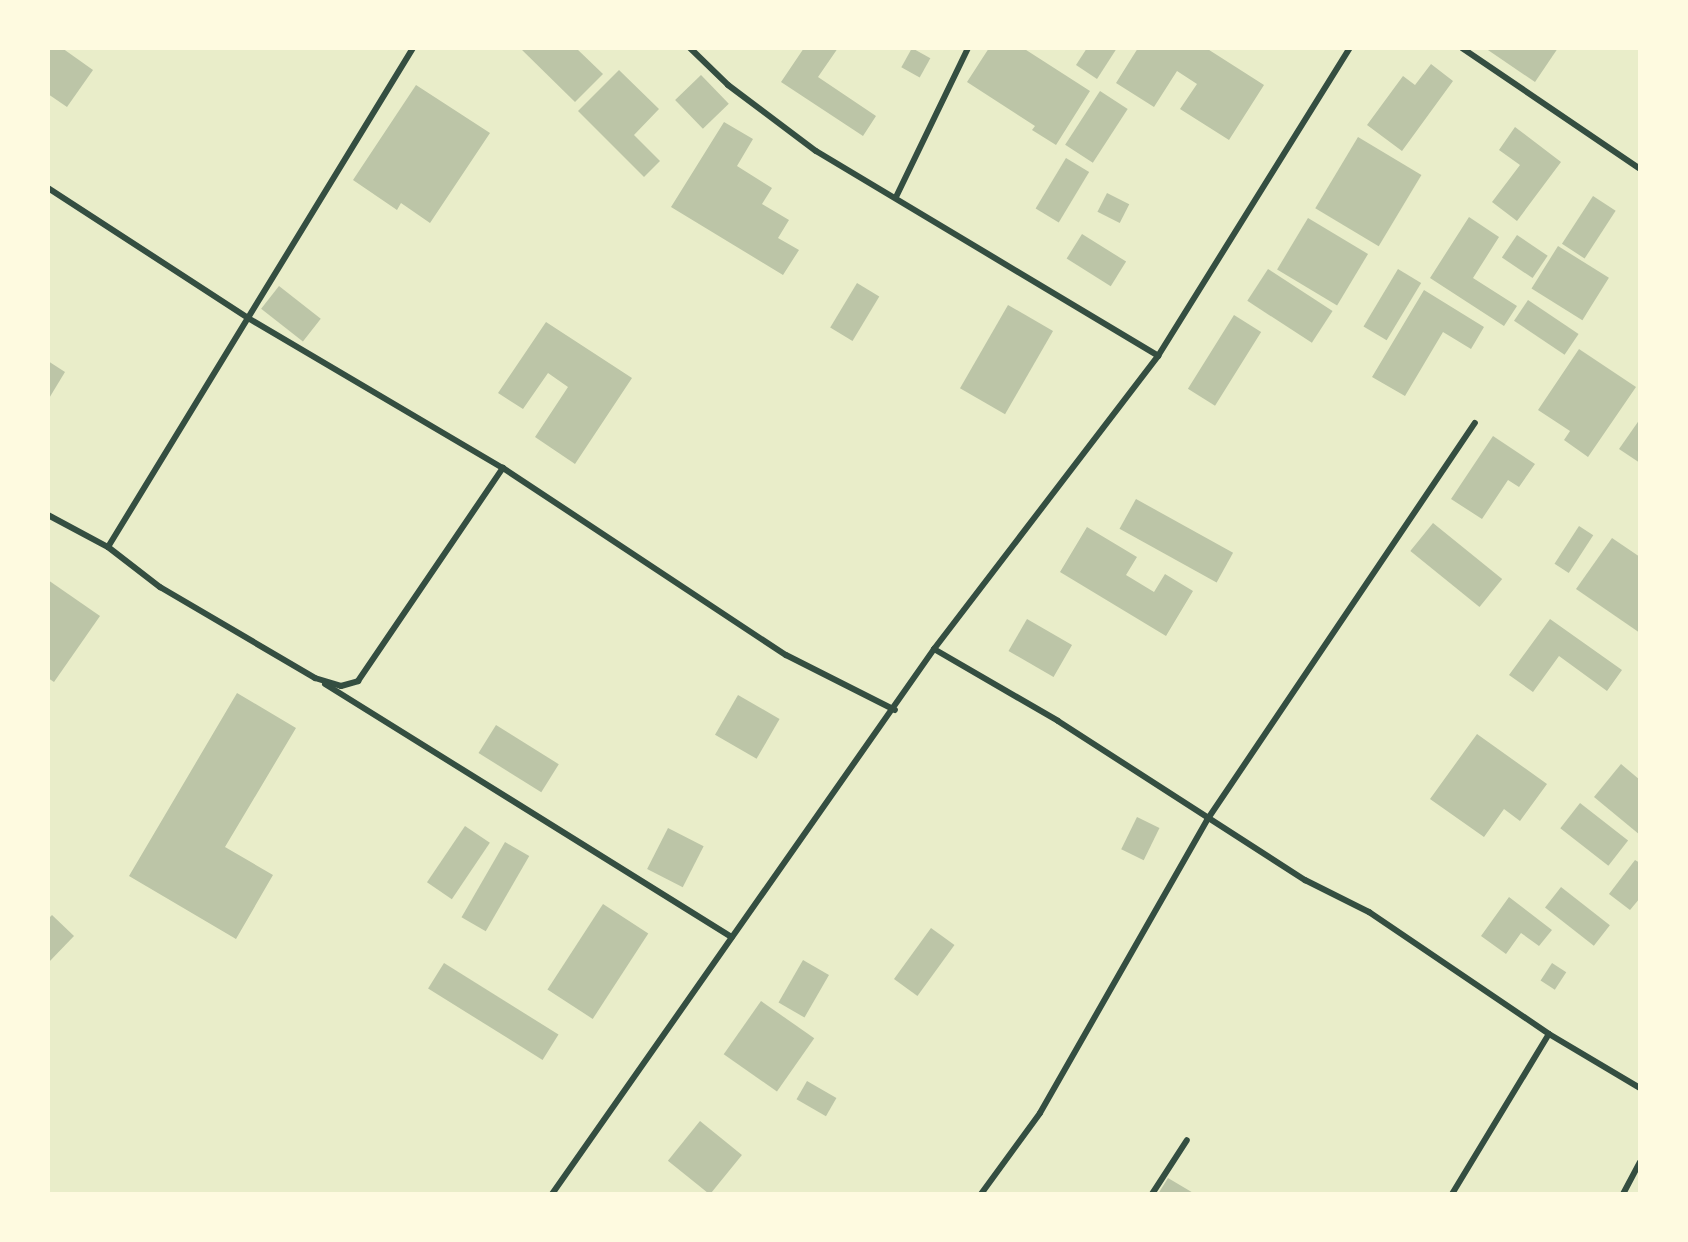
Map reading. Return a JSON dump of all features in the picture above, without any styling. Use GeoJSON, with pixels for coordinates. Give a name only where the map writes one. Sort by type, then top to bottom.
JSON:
{"type":"FeatureCollection","features":[{"type":"Feature","properties":{"kind":"street"},"geometry":{"type":"LineString","coordinates":[[108,547],[413,48]]}},
{"type":"Feature","properties":{"kind":"street"},"geometry":{"type":"LineString","coordinates":[[690,48],[728,85],[816,151],[1158,356]]}},
{"type":"Feature","properties":{"kind":"street"},"geometry":{"type":"LineString","coordinates":[[896,197],[968,48]]}},
{"type":"Feature","properties":{"kind":"street"},"geometry":{"type":"LineString","coordinates":[[552,1194],[895,710],[934,649],[1158,356],[1350,48]]}},
{"type":"Feature","properties":{"kind":"street"},"geometry":{"type":"LineString","coordinates":[[1462,48],[1640,169]]}},
{"type":"Feature","properties":{"kind":"street"},"geometry":{"type":"LineString","coordinates":[[48,188],[248,318],[503,468],[786,655],[895,710]]}},
{"type":"Feature","properties":{"kind":"street"},"geometry":{"type":"LineString","coordinates":[[981,1194],[1040,1113],[1207,819],[1475,423]]}},
{"type":"Feature","properties":{"kind":"street"},"geometry":{"type":"LineString","coordinates":[[315,678],[340,686],[358,681],[503,468]]}},
{"type":"Feature","properties":{"kind":"street"},"geometry":{"type":"LineString","coordinates":[[48,514],[108,547],[160,587],[315,678],[732,937]]}},
{"type":"Feature","properties":{"kind":"street"},"geometry":{"type":"LineString","coordinates":[[934,649],[1058,721],[1305,880],[1369,912],[1549,1034],[1640,1088]]}},
{"type":"Feature","properties":{"kind":"street"},"geometry":{"type":"LineString","coordinates":[[1452,1194],[1549,1034]]}},
{"type":"Feature","properties":{"kind":"street"},"geometry":{"type":"LineString","coordinates":[[1152,1194],[1187,1140]]}},
{"type":"Feature","properties":{"kind":"street"},"geometry":{"type":"LineString","coordinates":[[1623,1194],[1640,1162]]}},
{"type":"Feature","properties":{"kind":"building"},"geometry":{"type":"Polygon","coordinates":[[[48,48],[62,48],[93,70],[67,107],[48,94],[48,48]]]}},
{"type":"Feature","properties":{"kind":"building"},"geometry":{"type":"Polygon","coordinates":[[[520,48],[576,48],[603,74],[575,102],[520,48]]]}},
{"type":"Feature","properties":{"kind":"building"},"geometry":{"type":"Polygon","coordinates":[[[804,48],[838,48],[818,77],[876,116],[863,136],[781,82],[804,48]]]}},
{"type":"Feature","properties":{"kind":"building"},"geometry":{"type":"Polygon","coordinates":[[[912,48],[930,58],[920,77],[901,67],[912,48]]]}},
{"type":"Feature","properties":{"kind":"building"},"geometry":{"type":"Polygon","coordinates":[[[989,48],[1023,48],[1090,91],[1056,145],[1032,130],[1035,126],[967,82],[989,48]]]}},
{"type":"Feature","properties":{"kind":"building"},"geometry":{"type":"Polygon","coordinates":[[[1087,48],[1117,48],[1097,79],[1076,65],[1087,48]]]}},
{"type":"Feature","properties":{"kind":"building"},"geometry":{"type":"Polygon","coordinates":[[[1138,48],[1206,48],[1264,85],[1229,140],[1180,109],[1197,84],[1177,71],[1154,107],[1116,83],[1138,48]]]}},
{"type":"Feature","properties":{"kind":"building"},"geometry":{"type":"Polygon","coordinates":[[[1485,48],[1558,48],[1535,82],[1485,48]]]}},
{"type":"Feature","properties":{"kind":"building"},"geometry":{"type":"Polygon","coordinates":[[[1431,64],[1453,81],[1402,151],[1367,125],[1403,76],[1415,85],[1431,64]]]}},
{"type":"Feature","properties":{"kind":"building"},"geometry":{"type":"Polygon","coordinates":[[[619,70],[659,109],[634,135],[660,161],[644,177],[578,111],[619,70]]]}},
{"type":"Feature","properties":{"kind":"building"},"geometry":{"type":"Polygon","coordinates":[[[701,75],[729,104],[703,129],[675,100],[701,75]]]}},
{"type":"Feature","properties":{"kind":"building"},"geometry":{"type":"Polygon","coordinates":[[[416,85],[490,133],[430,223],[401,203],[397,210],[353,180],[416,85]]]}},
{"type":"Feature","properties":{"kind":"building"},"geometry":{"type":"Polygon","coordinates":[[[1100,91],[1128,109],[1093,163],[1065,145],[1100,91]]]}},
{"type":"Feature","properties":{"kind":"building"},"geometry":{"type":"Polygon","coordinates":[[[724,122],[753,139],[737,166],[772,188],[762,204],[789,220],[778,238],[799,250],[783,275],[671,207],[724,122]]]}},
{"type":"Feature","properties":{"kind":"building"},"geometry":{"type":"Polygon","coordinates":[[[1515,127],[1561,162],[1517,221],[1492,202],[1520,165],[1499,150],[1515,127]]]}},
{"type":"Feature","properties":{"kind":"building"},"geometry":{"type":"Polygon","coordinates":[[[1358,137],[1421,175],[1379,246],[1315,208],[1358,137]]]}},
{"type":"Feature","properties":{"kind":"building"},"geometry":{"type":"Polygon","coordinates":[[[1066,158],[1089,172],[1059,222],[1036,209],[1066,158]]]}},
{"type":"Feature","properties":{"kind":"building"},"geometry":{"type":"Polygon","coordinates":[[[1107,193],[1129,204],[1120,223],[1097,212],[1107,193]]]}},
{"type":"Feature","properties":{"kind":"building"},"geometry":{"type":"Polygon","coordinates":[[[1593,196],[1616,211],[1585,259],[1562,244],[1593,196]]]}},
{"type":"Feature","properties":{"kind":"building"},"geometry":{"type":"Polygon","coordinates":[[[1469,217],[1499,237],[1473,278],[1517,306],[1504,326],[1430,278],[1469,217]]]}},
{"type":"Feature","properties":{"kind":"building"},"geometry":{"type":"Polygon","coordinates":[[[1308,218],[1368,254],[1337,305],[1277,269],[1308,218]]]}},
{"type":"Feature","properties":{"kind":"building"},"geometry":{"type":"Polygon","coordinates":[[[1082,234],[1126,262],[1111,286],[1067,259],[1082,234]]]}},
{"type":"Feature","properties":{"kind":"building"},"geometry":{"type":"Polygon","coordinates":[[[1517,235],[1548,256],[1533,278],[1502,257],[1517,235]]]}},
{"type":"Feature","properties":{"kind":"building"},"geometry":{"type":"Polygon","coordinates":[[[1558,246],[1609,278],[1582,320],[1532,288],[1558,246]]]}},
{"type":"Feature","properties":{"kind":"building"},"geometry":{"type":"Polygon","coordinates":[[[1268,269],[1333,311],[1312,343],[1247,301],[1268,269]]]}},
{"type":"Feature","properties":{"kind":"building"},"geometry":{"type":"Polygon","coordinates":[[[1398,269],[1421,283],[1387,340],[1363,326],[1398,269]]]}},
{"type":"Feature","properties":{"kind":"building"},"geometry":{"type":"Polygon","coordinates":[[[857,283],[879,296],[853,341],[830,328],[857,283]]]}},
{"type":"Feature","properties":{"kind":"building"},"geometry":{"type":"Polygon","coordinates":[[[279,286],[321,319],[303,341],[261,309],[279,286]]]}},
{"type":"Feature","properties":{"kind":"building"},"geometry":{"type":"Polygon","coordinates":[[[1424,290],[1484,327],[1471,349],[1443,332],[1405,396],[1372,377],[1424,290]]]}},
{"type":"Feature","properties":{"kind":"building"},"geometry":{"type":"Polygon","coordinates":[[[1528,300],[1579,334],[1565,355],[1514,321],[1528,300]]]}},
{"type":"Feature","properties":{"kind":"building"},"geometry":{"type":"Polygon","coordinates":[[[1008,305],[1053,331],[1005,414],[960,388],[1008,305]]]}},
{"type":"Feature","properties":{"kind":"building"},"geometry":{"type":"Polygon","coordinates":[[[1234,315],[1261,332],[1215,406],[1188,389],[1234,315]]]}},
{"type":"Feature","properties":{"kind":"building"},"geometry":{"type":"Polygon","coordinates":[[[546,322],[632,378],[575,464],[535,437],[568,387],[548,373],[523,409],[498,393],[546,322]]]}},
{"type":"Feature","properties":{"kind":"building"},"geometry":{"type":"Polygon","coordinates":[[[1579,349],[1636,387],[1588,457],[1564,440],[1570,431],[1538,410],[1579,349]]]}},
{"type":"Feature","properties":{"kind":"building"},"geometry":{"type":"Polygon","coordinates":[[[48,361],[65,372],[48,400],[48,361]]]}},
{"type":"Feature","properties":{"kind":"building"},"geometry":{"type":"Polygon","coordinates":[[[1640,419],[1640,463],[1619,449],[1640,419]]]}},
{"type":"Feature","properties":{"kind":"building"},"geometry":{"type":"Polygon","coordinates":[[[1493,436],[1535,464],[1519,487],[1508,480],[1482,519],[1451,499],[1493,436]]]}},
{"type":"Feature","properties":{"kind":"building"},"geometry":{"type":"Polygon","coordinates":[[[1136,499],[1233,553],[1217,583],[1120,529],[1136,499]]]}},
{"type":"Feature","properties":{"kind":"building"},"geometry":{"type":"Polygon","coordinates":[[[1433,523],[1502,579],[1480,607],[1410,551],[1433,523]]]}},
{"type":"Feature","properties":{"kind":"building"},"geometry":{"type":"Polygon","coordinates":[[[1579,526],[1593,535],[1569,573],[1554,564],[1579,526]]]}},
{"type":"Feature","properties":{"kind":"building"},"geometry":{"type":"Polygon","coordinates":[[[1087,527],[1137,557],[1126,575],[1154,592],[1165,574],[1193,591],[1166,636],[1060,572],[1087,527]]]}},
{"type":"Feature","properties":{"kind":"building"},"geometry":{"type":"Polygon","coordinates":[[[1612,538],[1640,557],[1640,633],[1576,589],[1612,538]]]}},
{"type":"Feature","properties":{"kind":"building"},"geometry":{"type":"Polygon","coordinates":[[[48,580],[100,616],[54,682],[48,678],[48,580]]]}},
{"type":"Feature","properties":{"kind":"building"},"geometry":{"type":"Polygon","coordinates":[[[1027,619],[1072,645],[1054,677],[1008,651],[1027,619]]]}},
{"type":"Feature","properties":{"kind":"building"},"geometry":{"type":"Polygon","coordinates":[[[1550,619],[1622,670],[1607,691],[1559,656],[1533,692],[1509,675],[1550,619]]]}},
{"type":"Feature","properties":{"kind":"building"},"geometry":{"type":"Polygon","coordinates":[[[237,693],[296,728],[225,847],[273,875],[236,939],[129,876],[237,693]]]}},
{"type":"Feature","properties":{"kind":"building"},"geometry":{"type":"Polygon","coordinates":[[[738,695],[780,719],[757,759],[715,735],[738,695]]]}},
{"type":"Feature","properties":{"kind":"building"},"geometry":{"type":"Polygon","coordinates":[[[496,725],[559,764],[541,792],[479,753],[496,725]]]}},
{"type":"Feature","properties":{"kind":"building"},"geometry":{"type":"Polygon","coordinates":[[[1477,734],[1547,784],[1520,821],[1504,809],[1484,837],[1430,799],[1477,734]]]}},
{"type":"Feature","properties":{"kind":"building"},"geometry":{"type":"Polygon","coordinates":[[[1621,764],[1640,780],[1640,835],[1594,797],[1621,764]]]}},
{"type":"Feature","properties":{"kind":"building"},"geometry":{"type":"Polygon","coordinates":[[[1580,803],[1628,841],[1608,866],[1560,828],[1580,803]]]}},
{"type":"Feature","properties":{"kind":"building"},"geometry":{"type":"Polygon","coordinates":[[[1137,817],[1159,828],[1144,860],[1121,849],[1137,817]]]}},
{"type":"Feature","properties":{"kind":"building"},"geometry":{"type":"Polygon","coordinates":[[[465,826],[490,843],[452,899],[427,882],[465,826]]]}},
{"type":"Feature","properties":{"kind":"building"},"geometry":{"type":"Polygon","coordinates":[[[668,828],[704,846],[683,887],[647,869],[668,828]]]}},
{"type":"Feature","properties":{"kind":"building"},"geometry":{"type":"Polygon","coordinates":[[[505,842],[529,856],[486,931],[462,917],[505,842]]]}},
{"type":"Feature","properties":{"kind":"building"},"geometry":{"type":"Polygon","coordinates":[[[1635,860],[1640,863],[1640,898],[1630,910],[1609,894],[1635,860]]]}},
{"type":"Feature","properties":{"kind":"building"},"geometry":{"type":"Polygon","coordinates":[[[1561,887],[1610,925],[1594,946],[1545,907],[1561,887]]]}},
{"type":"Feature","properties":{"kind":"building"},"geometry":{"type":"Polygon","coordinates":[[[1509,897],[1552,930],[1539,946],[1521,933],[1506,954],[1481,936],[1509,897]]]}},
{"type":"Feature","properties":{"kind":"building"},"geometry":{"type":"Polygon","coordinates":[[[603,904],[648,933],[593,1019],[547,990],[603,904]]]}},
{"type":"Feature","properties":{"kind":"building"},"geometry":{"type":"Polygon","coordinates":[[[52,915],[74,936],[48,963],[48,919],[52,915]]]}},
{"type":"Feature","properties":{"kind":"building"},"geometry":{"type":"Polygon","coordinates":[[[931,928],[954,945],[917,996],[894,979],[931,928]]]}},
{"type":"Feature","properties":{"kind":"building"},"geometry":{"type":"Polygon","coordinates":[[[803,960],[829,975],[804,1017],[778,1002],[803,960]]]}},
{"type":"Feature","properties":{"kind":"building"},"geometry":{"type":"Polygon","coordinates":[[[444,963],[558,1035],[543,1060],[428,988],[444,963]]]}},
{"type":"Feature","properties":{"kind":"building"},"geometry":{"type":"Polygon","coordinates":[[[1552,963],[1566,972],[1555,990],[1541,981],[1552,963]]]}},
{"type":"Feature","properties":{"kind":"building"},"geometry":{"type":"Polygon","coordinates":[[[761,1001],[814,1038],[777,1092],[724,1054],[761,1001]]]}},
{"type":"Feature","properties":{"kind":"building"},"geometry":{"type":"Polygon","coordinates":[[[807,1081],[836,1098],[826,1116],[796,1099],[807,1081]]]}},
{"type":"Feature","properties":{"kind":"building"},"geometry":{"type":"Polygon","coordinates":[[[700,1121],[742,1155],[710,1194],[668,1161],[700,1121]]]}},
{"type":"Feature","properties":{"kind":"building"},"geometry":{"type":"Polygon","coordinates":[[[1168,1178],[1195,1194],[1158,1194],[1168,1178]]]}}]}
